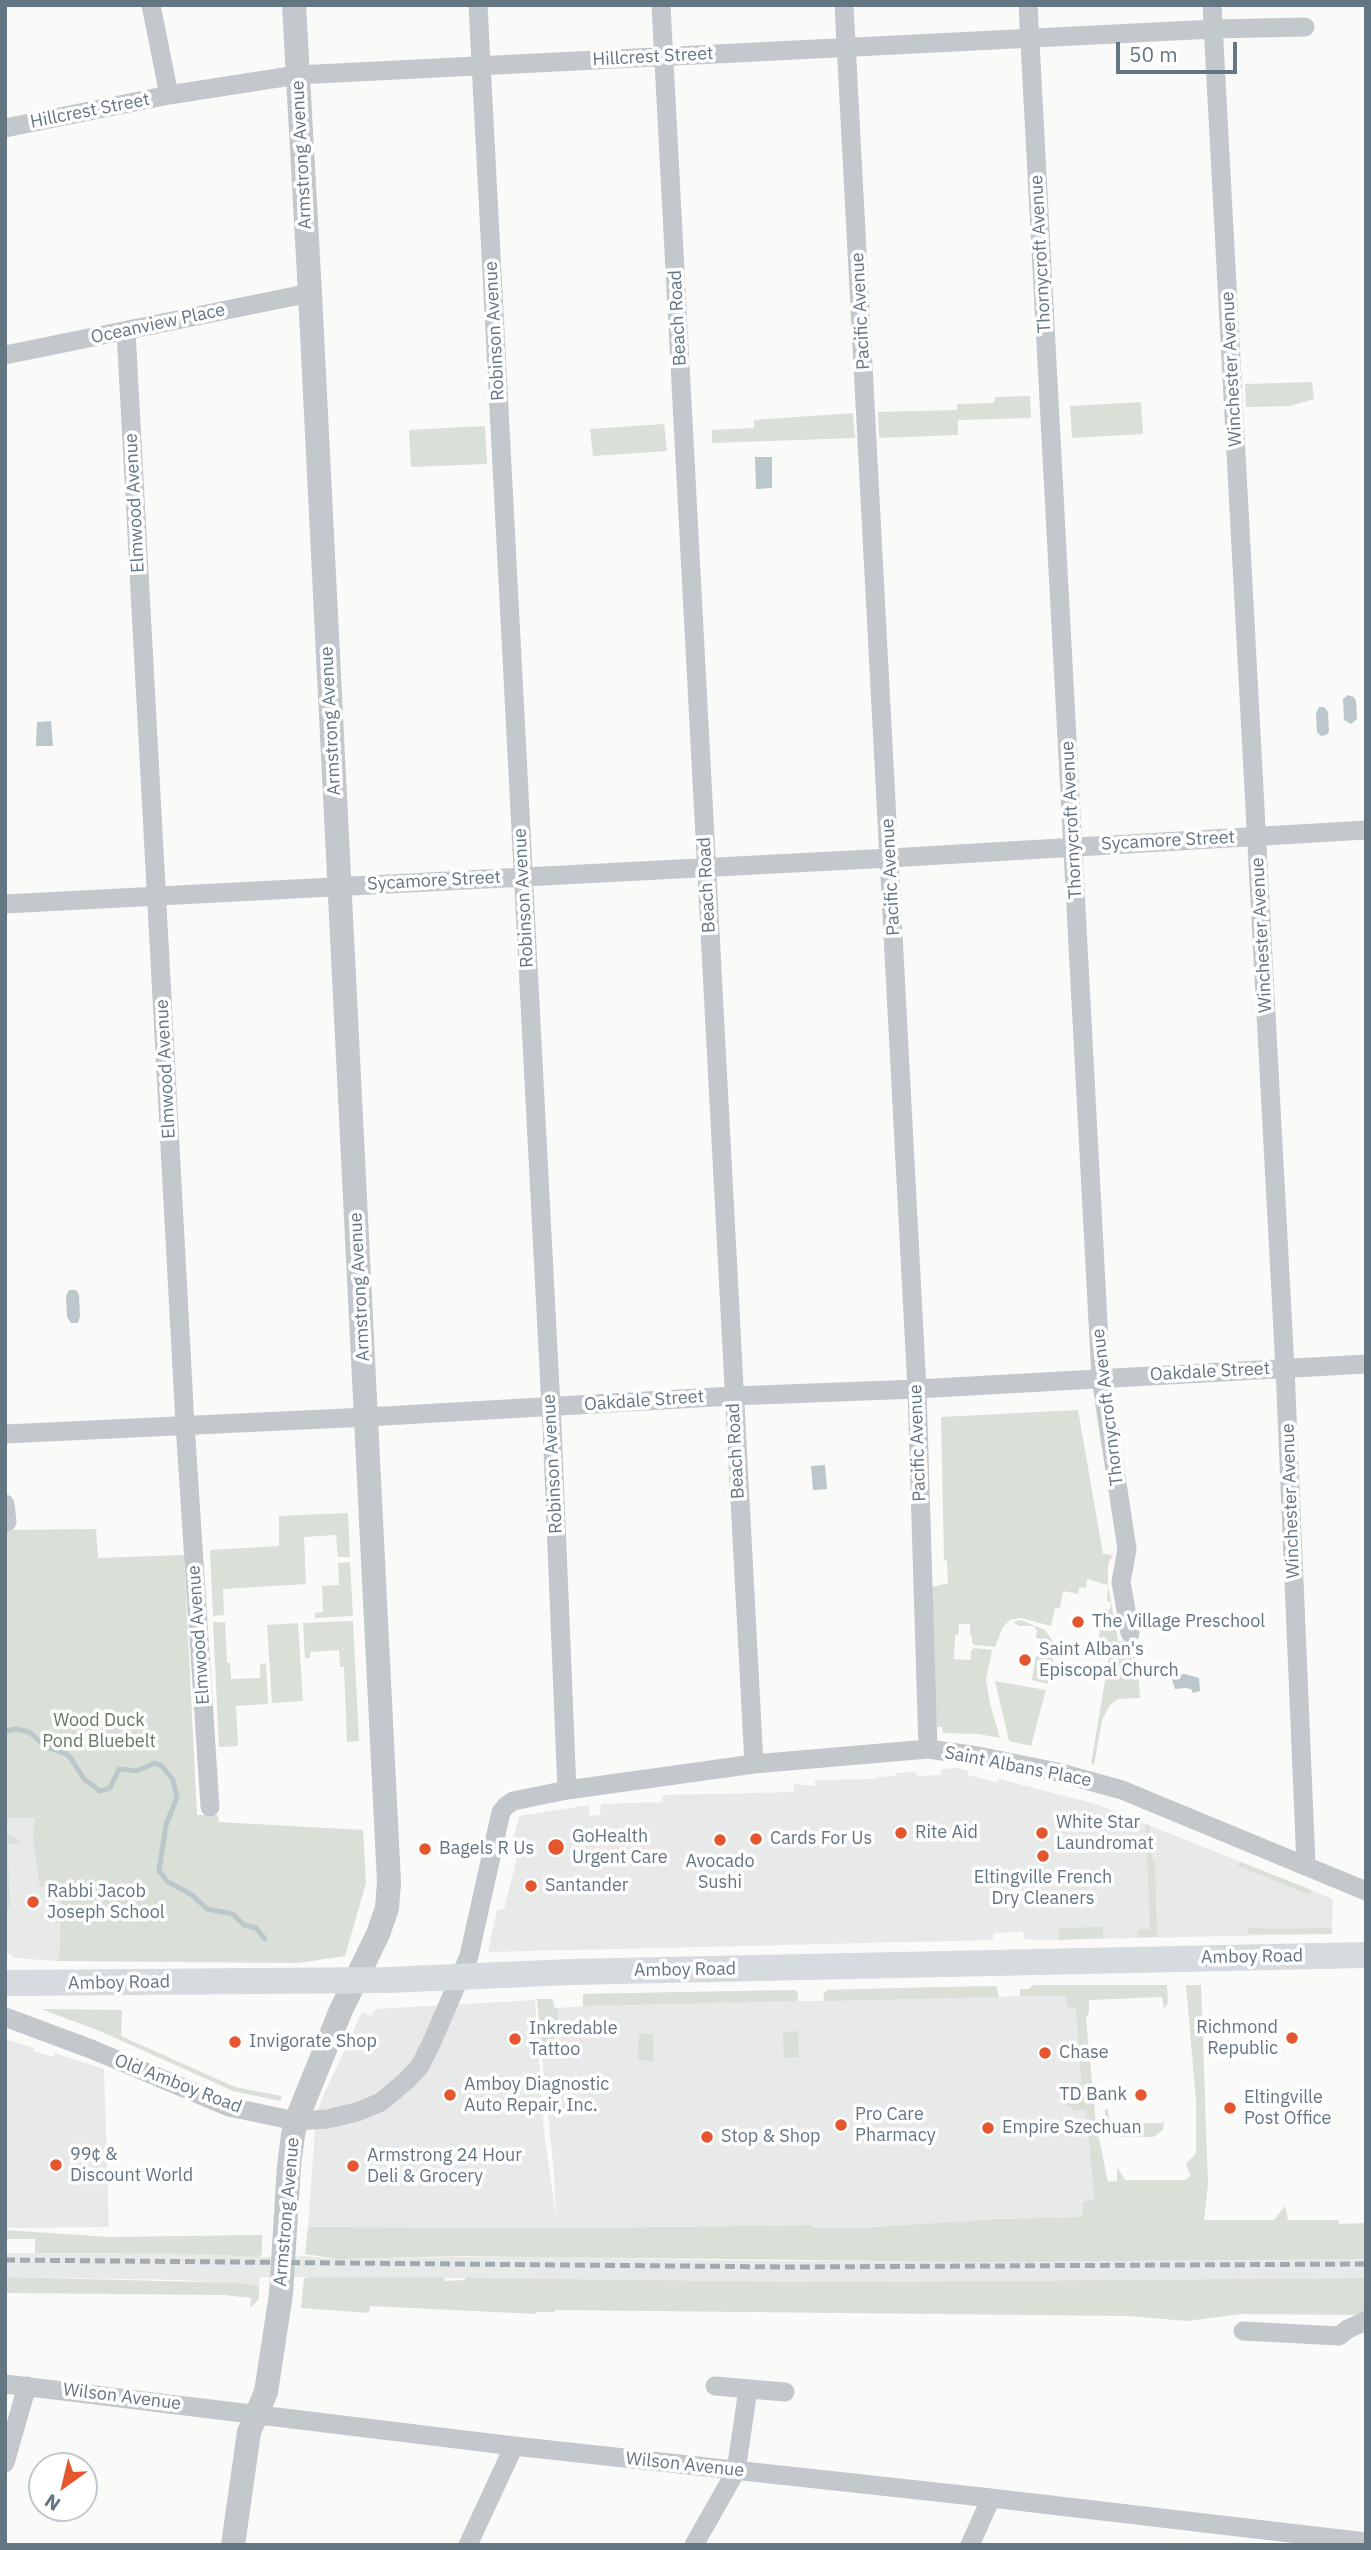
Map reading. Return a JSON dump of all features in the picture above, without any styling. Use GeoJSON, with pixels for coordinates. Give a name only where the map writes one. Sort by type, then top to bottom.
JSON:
{"type":"FeatureCollection","features":[{"type":"Feature","properties":{"kind":"main road","name":"Amboy Road"},"geometry":{"type":"LineString","coordinates":[[5,1983],[459,1978],[571,1972],[1366,1955]]}},
{"type":"Feature","properties":{"kind":"street"},"geometry":{"type":"LineString","coordinates":[[151,5],[169,95]]}},
{"type":"Feature","properties":{"kind":"street","name":"Armstrong Avenue"},"geometry":{"type":"LineString","coordinates":[[233,2545],[249,2432],[266,2392],[281,2294],[289,2165],[296,2121],[341,2010],[382,1921],[387,1908],[389,1882],[294,5]]}},
{"type":"Feature","properties":{"kind":"street","name":"Robinson Avenue"},"geometry":{"type":"LineString","coordinates":[[478,5],[551,1407],[567,1790]]}},
{"type":"Feature","properties":{"kind":"street","name":"Beach Road"},"geometry":{"type":"LineString","coordinates":[[661,5],[754,1764]]}},
{"type":"Feature","properties":{"kind":"street","name":"Pacific Avenue"},"geometry":{"type":"LineString","coordinates":[[844,5],[917,1389],[928,1749]]}},
{"type":"Feature","properties":{"kind":"street","name":"Thornycroft Avenue"},"geometry":{"type":"LineString","coordinates":[[1028,5],[1101,1378],[1127,1549],[1121,1582],[1130,1633]]}},
{"type":"Feature","properties":{"kind":"street","name":"Winchester Avenue"},"geometry":{"type":"LineString","coordinates":[[1212,5],[1285,1368],[1306,1865]]}},
{"type":"Feature","properties":{"kind":"street","name":"Hillcrest Street"},"geometry":{"type":"LineString","coordinates":[[5,128],[169,95],[297,75],[1213,29],[1305,27]]}},
{"type":"Feature","properties":{"kind":"street","name":"Oceanview Place"},"geometry":{"type":"LineString","coordinates":[[5,355],[310,293]]}},
{"type":"Feature","properties":{"kind":"street","name":"Elmwood Avenue"},"geometry":{"type":"LineString","coordinates":[[127,331],[185,1424],[210,1807]]}},
{"type":"Feature","properties":{"kind":"street","name":"Sycamore Street"},"geometry":{"type":"LineString","coordinates":[[5,904],[890,858],[1366,830]]}},
{"type":"Feature","properties":{"kind":"street","name":"Oakdale Street"},"geometry":{"type":"LineString","coordinates":[[5,1434],[1366,1364]]}},
{"type":"Feature","properties":{"kind":"street","name":"Saint Albans Place"},"geometry":{"type":"LineString","coordinates":[[567,1790],[754,1764],[928,1749],[1057,1772],[1122,1790],[1366,1891]]}},
{"type":"Feature","properties":{"kind":"street","name":"Old Amboy Road"},"geometry":{"type":"LineString","coordinates":[[5,2017],[91,2049],[229,2107],[296,2121],[327,2119],[381,2102],[420,2066],[469,1956],[501,1812],[513,1801],[567,1790]]}},
{"type":"Feature","properties":{"kind":"street"},"geometry":{"type":"LineString","coordinates":[[1243,2331],[1339,2336],[1366,2321]]}},
{"type":"Feature","properties":{"kind":"street","name":"Wilson Avenue"},"geometry":{"type":"LineString","coordinates":[[5,2384],[514,2446],[1366,2542]]}},
{"type":"Feature","properties":{"kind":"street"},"geometry":{"type":"LineString","coordinates":[[5,2463],[27,2386]]}},
{"type":"Feature","properties":{"kind":"street"},"geometry":{"type":"LineString","coordinates":[[715,2386],[785,2392]]}},
{"type":"Feature","properties":{"kind":"street"},"geometry":{"type":"LineString","coordinates":[[694,2545],[736,2471],[748,2389]]}},
{"type":"Feature","properties":{"kind":"street"},"geometry":{"type":"LineString","coordinates":[[468,2545],[514,2446]]}},
{"type":"Feature","properties":{"kind":"street"},"geometry":{"type":"LineString","coordinates":[[970,2545],[991,2498]]}},
{"type":"Feature","properties":{"kind":"shaded area"},"geometry":{"type":"Polygon","coordinates":[[[755,457],[772,457],[772,488],[756,489],[755,457]]]}},
{"type":"Feature","properties":{"kind":"shaded area"},"geometry":{"type":"Polygon","coordinates":[[[1348,695],[1356,701],[1357,719],[1351,724],[1344,720],[1343,699],[1348,695]]]}},
{"type":"Feature","properties":{"kind":"shaded area"},"geometry":{"type":"Polygon","coordinates":[[[1319,707],[1324,707],[1328,712],[1329,732],[1321,736],[1317,732],[1316,713],[1319,707]]]}},
{"type":"Feature","properties":{"kind":"shaded area"},"geometry":{"type":"Polygon","coordinates":[[[51,721],[53,746],[36,746],[37,722],[51,721]]]}},
{"type":"Feature","properties":{"kind":"shaded area"},"geometry":{"type":"Polygon","coordinates":[[[69,1290],[76,1290],[79,1295],[78,1323],[71,1323],[67,1317],[66,1296],[69,1290]]]}},
{"type":"Feature","properties":{"kind":"shaded area"},"geometry":{"type":"Polygon","coordinates":[[[825,1465],[827,1489],[813,1490],[811,1466],[825,1465]]]}},
{"type":"Feature","properties":{"kind":"shaded area"},"geometry":{"type":"Polygon","coordinates":[[[1185,1674],[1199,1678],[1200,1691],[1193,1693],[1191,1689],[1175,1689],[1171,1676],[1185,1674]]]}},
{"type":"Feature","properties":{"kind":"shaded area"},"geometry":{"type":"Polygon","coordinates":[[[958,1768],[968,1771],[968,1775],[997,1783],[999,1779],[1096,1804],[1331,1898],[1332,1934],[1036,1940],[1024,1939],[1023,1932],[993,1933],[993,1940],[488,1952],[497,1910],[504,1909],[514,1870],[517,1855],[510,1855],[519,1816],[589,1805],[589,1816],[600,1815],[601,1804],[662,1802],[663,1795],[794,1792],[794,1784],[815,1786],[815,1780],[877,1779],[895,1776],[896,1773],[916,1772],[917,1776],[941,1775],[941,1769],[958,1768]]]}},
{"type":"Feature","properties":{"kind":"shaded area","name":"Rabbi Jacob Joseph School"},"geometry":{"type":"Polygon","coordinates":[[[56,1817],[61,1883],[59,1961],[12,1958],[13,1955],[5,1954],[5,1822],[7,1818],[56,1817]]]}},
{"type":"Feature","properties":{"kind":"shaded area"},"geometry":{"type":"Polygon","coordinates":[[[1034,1985],[1075,1985],[1081,2081],[1066,2107],[1086,2109],[1094,2199],[1083,2202],[1082,2217],[996,2219],[859,2228],[813,2228],[811,2225],[585,2228],[308,2227],[315,2129],[320,2103],[362,2012],[371,2016],[376,2009],[535,2000],[544,2133],[556,2216],[541,2049],[559,2032],[558,2008],[583,2006],[583,1994],[795,1990],[799,2001],[823,2001],[827,1990],[996,1986],[999,1997],[1020,1996],[1020,1989],[1029,1989],[1034,1985]]]}},
{"type":"Feature","properties":{"kind":"shaded area"},"geometry":{"type":"Polygon","coordinates":[[[9,2040],[53,2057],[55,2053],[104,2069],[109,2227],[5,2228],[5,2041],[9,2040]]]}},
{"type":"Feature","properties":{"kind":"shaded area"},"geometry":{"type":"Polygon","coordinates":[[[5,2253],[196,2254],[338,2259],[519,2256],[759,2261],[1366,2259],[1366,2278],[833,2282],[260,2277],[259,2286],[184,2280],[5,2277],[5,2253]]]}},
{"type":"Feature","properties":{"kind":"green space"},"geometry":{"type":"Polygon","coordinates":[[[1312,382],[1314,399],[1290,406],[1246,407],[1245,384],[1312,382]]]}},
{"type":"Feature","properties":{"kind":"green space"},"geometry":{"type":"Polygon","coordinates":[[[1030,396],[1031,418],[958,420],[958,435],[879,438],[878,412],[957,410],[957,404],[994,403],[995,397],[1030,396]]]}},
{"type":"Feature","properties":{"kind":"green space"},"geometry":{"type":"Polygon","coordinates":[[[1141,402],[1143,434],[1072,438],[1070,406],[1141,402]]]}},
{"type":"Feature","properties":{"kind":"green space"},"geometry":{"type":"Polygon","coordinates":[[[853,413],[855,438],[712,443],[712,430],[754,428],[754,420],[853,413]]]}},
{"type":"Feature","properties":{"kind":"green space"},"geometry":{"type":"Polygon","coordinates":[[[664,424],[667,451],[593,456],[590,429],[664,424]]]}},
{"type":"Feature","properties":{"kind":"green space"},"geometry":{"type":"Polygon","coordinates":[[[485,426],[487,464],[411,467],[409,430],[485,426]]]}},
{"type":"Feature","properties":{"kind":"green space"},"geometry":{"type":"Polygon","coordinates":[[[1078,1410],[1103,1554],[1113,1555],[1108,1564],[1108,1585],[1087,1579],[1086,1588],[1079,1587],[1078,1594],[1063,1591],[1060,1608],[1055,1608],[1051,1626],[1021,1618],[1010,1620],[1003,1627],[995,1647],[975,1645],[970,1635],[970,1624],[959,1624],[958,1635],[955,1635],[954,1659],[971,1660],[971,1651],[974,1648],[992,1650],[986,1680],[1000,1738],[943,1733],[942,1727],[937,1727],[932,1587],[948,1583],[947,1561],[944,1560],[941,1417],[1078,1410]]]}},
{"type":"Feature","properties":{"kind":"green space"},"geometry":{"type":"Polygon","coordinates":[[[348,1513],[350,1557],[338,1557],[336,1535],[304,1537],[306,1584],[223,1589],[224,1615],[213,1616],[210,1550],[279,1546],[279,1516],[348,1513]]]}},
{"type":"Feature","properties":{"kind":"green space","name":"Wood Duck Pond Bluebelt"},"geometry":{"type":"Polygon","coordinates":[[[96,1529],[98,1558],[184,1555],[197,1815],[218,1815],[219,1822],[363,1830],[366,1883],[345,1956],[298,1963],[59,1961],[61,1886],[40,1887],[33,1838],[35,1818],[7,1818],[5,1822],[5,1530],[96,1529]]]}},
{"type":"Feature","properties":{"kind":"green space"},"geometry":{"type":"Polygon","coordinates":[[[350,1562],[353,1616],[315,1618],[315,1613],[323,1612],[322,1586],[339,1585],[338,1563],[350,1562]]]}},
{"type":"Feature","properties":{"kind":"green space"},"geometry":{"type":"Polygon","coordinates":[[[1108,1585],[1118,1641],[1136,1640],[1140,1698],[1118,1699],[1110,1705],[1102,1720],[1094,1765],[1091,1764],[1109,1657],[1095,1654],[1104,1609],[1110,1610],[1111,1602],[1107,1601],[1108,1585]]]}},
{"type":"Feature","properties":{"kind":"green space"},"geometry":{"type":"Polygon","coordinates":[[[1021,1620],[1045,1630],[1056,1646],[1048,1684],[1032,1680],[1036,1656],[1043,1657],[1046,1640],[1036,1638],[1037,1631],[1034,1626],[1019,1626],[1013,1622],[1021,1620]]]}},
{"type":"Feature","properties":{"kind":"green space"},"geometry":{"type":"Polygon","coordinates":[[[353,1621],[359,1741],[347,1742],[344,1667],[340,1667],[339,1650],[310,1652],[310,1658],[305,1658],[303,1623],[353,1621]]]}},
{"type":"Feature","properties":{"kind":"green space"},"geometry":{"type":"Polygon","coordinates":[[[213,1622],[225,1622],[227,1663],[230,1663],[231,1679],[260,1678],[260,1664],[266,1663],[268,1704],[236,1706],[238,1746],[219,1747],[213,1622]]]}},
{"type":"Feature","properties":{"kind":"green space"},"geometry":{"type":"Polygon","coordinates":[[[298,1623],[303,1701],[272,1703],[267,1625],[298,1623]]]}},
{"type":"Feature","properties":{"kind":"green space"},"geometry":{"type":"Polygon","coordinates":[[[995,1681],[1046,1690],[1031,1746],[1009,1741],[995,1681]]]}},
{"type":"Feature","properties":{"kind":"green space"},"geometry":{"type":"Polygon","coordinates":[[[1146,1825],[1149,1826],[1152,1860],[1155,1862],[1157,1937],[1138,1937],[1137,1930],[1150,1929],[1146,1825]]]}},
{"type":"Feature","properties":{"kind":"green space"},"geometry":{"type":"Polygon","coordinates":[[[5,1834],[12,1835],[21,1843],[7,1844],[10,1906],[5,1906],[5,1834]]]}},
{"type":"Feature","properties":{"kind":"green space"},"geometry":{"type":"Polygon","coordinates":[[[1240,1862],[1312,1890],[1310,1895],[1238,1866],[1240,1862]]]}},
{"type":"Feature","properties":{"kind":"green space"},"geometry":{"type":"Polygon","coordinates":[[[1103,1927],[1103,1938],[1059,1940],[1059,1928],[1103,1927]]]}},
{"type":"Feature","properties":{"kind":"green space"},"geometry":{"type":"Polygon","coordinates":[[[1248,1928],[1332,1928],[1332,1934],[1248,1934],[1248,1928]]]}},
{"type":"Feature","properties":{"kind":"green space"},"geometry":{"type":"Polygon","coordinates":[[[1034,1985],[1167,1985],[1168,2003],[1164,2009],[1162,1997],[1089,2000],[1086,2019],[1096,2124],[1108,2182],[1117,2181],[1117,2167],[1125,2180],[1185,2180],[1191,2176],[1186,2164],[1196,2153],[1196,2100],[1186,1985],[1201,1985],[1208,2184],[1204,2220],[1274,2220],[1285,2206],[1288,2220],[1366,2223],[1366,2259],[978,2262],[467,2256],[338,2259],[305,2254],[308,2227],[585,2228],[811,2225],[814,2228],[859,2228],[996,2219],[1082,2217],[1083,2202],[1094,2199],[1086,2110],[1066,2107],[1081,2081],[1076,2008],[1067,2007],[1066,1996],[1020,1996],[1020,1989],[1029,1989],[1034,1985]]]}},
{"type":"Feature","properties":{"kind":"green space"},"geometry":{"type":"Polygon","coordinates":[[[996,1986],[999,1997],[824,2001],[824,1993],[827,1990],[996,1986]]]}},
{"type":"Feature","properties":{"kind":"green space"},"geometry":{"type":"Polygon","coordinates":[[[795,1990],[798,2001],[583,2006],[583,1994],[795,1990]]]}},
{"type":"Feature","properties":{"kind":"green space"},"geometry":{"type":"Polygon","coordinates":[[[537,1999],[553,1999],[554,2007],[558,2008],[559,2033],[555,2038],[555,2046],[543,2047],[538,2051],[540,2030],[537,1999]]]}},
{"type":"Feature","properties":{"kind":"green space"},"geometry":{"type":"Polygon","coordinates":[[[41,2009],[122,2010],[121,2036],[235,2087],[282,2096],[280,2101],[233,2091],[102,2032],[41,2009]]]}},
{"type":"Feature","properties":{"kind":"green space"},"geometry":{"type":"Polygon","coordinates":[[[798,2031],[799,2057],[784,2058],[783,2032],[798,2031]]]}},
{"type":"Feature","properties":{"kind":"green space"},"geometry":{"type":"Polygon","coordinates":[[[639,2034],[653,2034],[654,2061],[638,2060],[639,2034]]]}},
{"type":"Feature","properties":{"kind":"green space"},"geometry":{"type":"Polygon","coordinates":[[[1108,2109],[1109,2124],[1162,2123],[1164,2119],[1163,2130],[1153,2137],[1116,2137],[1110,2134],[1106,2127],[1105,2110],[1108,2109]]]}},
{"type":"Feature","properties":{"kind":"green space"},"geometry":{"type":"Polygon","coordinates":[[[5,2230],[108,2237],[262,2235],[262,2253],[260,2257],[35,2253],[35,2239],[5,2239],[5,2230]]]}},
{"type":"Feature","properties":{"kind":"green space"},"geometry":{"type":"Polygon","coordinates":[[[5,2277],[240,2283],[259,2286],[259,2299],[250,2308],[251,2298],[224,2295],[5,2293],[5,2277]]]}},
{"type":"Feature","properties":{"kind":"green space"},"geometry":{"type":"Polygon","coordinates":[[[444,2277],[445,2281],[465,2278],[833,2282],[1366,2278],[1366,2315],[1241,2314],[1187,2321],[1128,2316],[555,2310],[536,2314],[370,2306],[369,2313],[301,2308],[304,2278],[444,2277]]]}},
{"type":"Feature","properties":{"kind":"waterway"},"geometry":{"type":"LineString","coordinates":[[5,1731],[16,1729],[29,1732],[46,1747],[65,1753],[84,1779],[100,1791],[110,1788],[119,1769],[136,1771],[155,1763],[162,1766],[173,1780],[177,1797],[166,1825],[159,1871],[168,1882],[192,1895],[207,1909],[233,1914],[244,1925],[256,1928],[265,1939]]}},
{"type":"Feature","properties":{"kind":"railway"},"geometry":{"type":"LineString","coordinates":[[5,2260],[791,2267],[1366,2264]]}},
{"type":"Feature","properties":{"kind":"place","name":"The Village Preschool"},"geometry":{"type":"Point","coordinates":[1078,1622]}},
{"type":"Feature","properties":{"kind":"place","name":"Saint Alban's Episcopal Church"},"geometry":{"type":"Point","coordinates":[1025,1660]}},
{"type":"Feature","properties":{"kind":"place","name":"Rite Aid"},"geometry":{"type":"Point","coordinates":[901,1833]}},
{"type":"Feature","properties":{"kind":"place","name":"White Star Laundromat"},"geometry":{"type":"Point","coordinates":[1042,1833]}},
{"type":"Feature","properties":{"kind":"place","name":"Cards For Us"},"geometry":{"type":"Point","coordinates":[756,1839]}},
{"type":"Feature","properties":{"kind":"place","name":"Avocado Sushi"},"geometry":{"type":"Point","coordinates":[720,1840]}},
{"type":"Feature","properties":{"kind":"place","name":"GoHealth Urgent Care"},"geometry":{"type":"Point","coordinates":[556,1847]}},
{"type":"Feature","properties":{"kind":"place","name":"Bagels R Us"},"geometry":{"type":"Point","coordinates":[425,1849]}},
{"type":"Feature","properties":{"kind":"place","name":"Eltingville French Dry Cleaners"},"geometry":{"type":"Point","coordinates":[1043,1856]}},
{"type":"Feature","properties":{"kind":"place","name":"Santander"},"geometry":{"type":"Point","coordinates":[531,1886]}},
{"type":"Feature","properties":{"kind":"place","name":"Rabbi Jacob Joseph School"},"geometry":{"type":"Point","coordinates":[33,1902]}},
{"type":"Feature","properties":{"kind":"place","name":"Richmond Republic"},"geometry":{"type":"Point","coordinates":[1292,2038]}},
{"type":"Feature","properties":{"kind":"place","name":"Inkredable Tattoo"},"geometry":{"type":"Point","coordinates":[515,2039]}},
{"type":"Feature","properties":{"kind":"place","name":"Invigorate Shop"},"geometry":{"type":"Point","coordinates":[235,2042]}},
{"type":"Feature","properties":{"kind":"place","name":"Chase"},"geometry":{"type":"Point","coordinates":[1045,2053]}},
{"type":"Feature","properties":{"kind":"place","name":"Amboy Diagnostic Auto Repair, Inc."},"geometry":{"type":"Point","coordinates":[450,2095]}},
{"type":"Feature","properties":{"kind":"place","name":"TD Bank"},"geometry":{"type":"Point","coordinates":[1141,2095]}},
{"type":"Feature","properties":{"kind":"place","name":"Eltingville Post Office"},"geometry":{"type":"Point","coordinates":[1230,2108]}},
{"type":"Feature","properties":{"kind":"place","name":"Pro Care Pharmacy"},"geometry":{"type":"Point","coordinates":[841,2125]}},
{"type":"Feature","properties":{"kind":"place","name":"Empire Szechuan"},"geometry":{"type":"Point","coordinates":[988,2128]}},
{"type":"Feature","properties":{"kind":"place","name":"Stop & Shop"},"geometry":{"type":"Point","coordinates":[707,2137]}},
{"type":"Feature","properties":{"kind":"place","name":"99¢ & Discount World"},"geometry":{"type":"Point","coordinates":[56,2165]}},
{"type":"Feature","properties":{"kind":"place","name":"Armstrong 24 Hour Deli & Grocery"},"geometry":{"type":"Point","coordinates":[353,2166]}}]}
